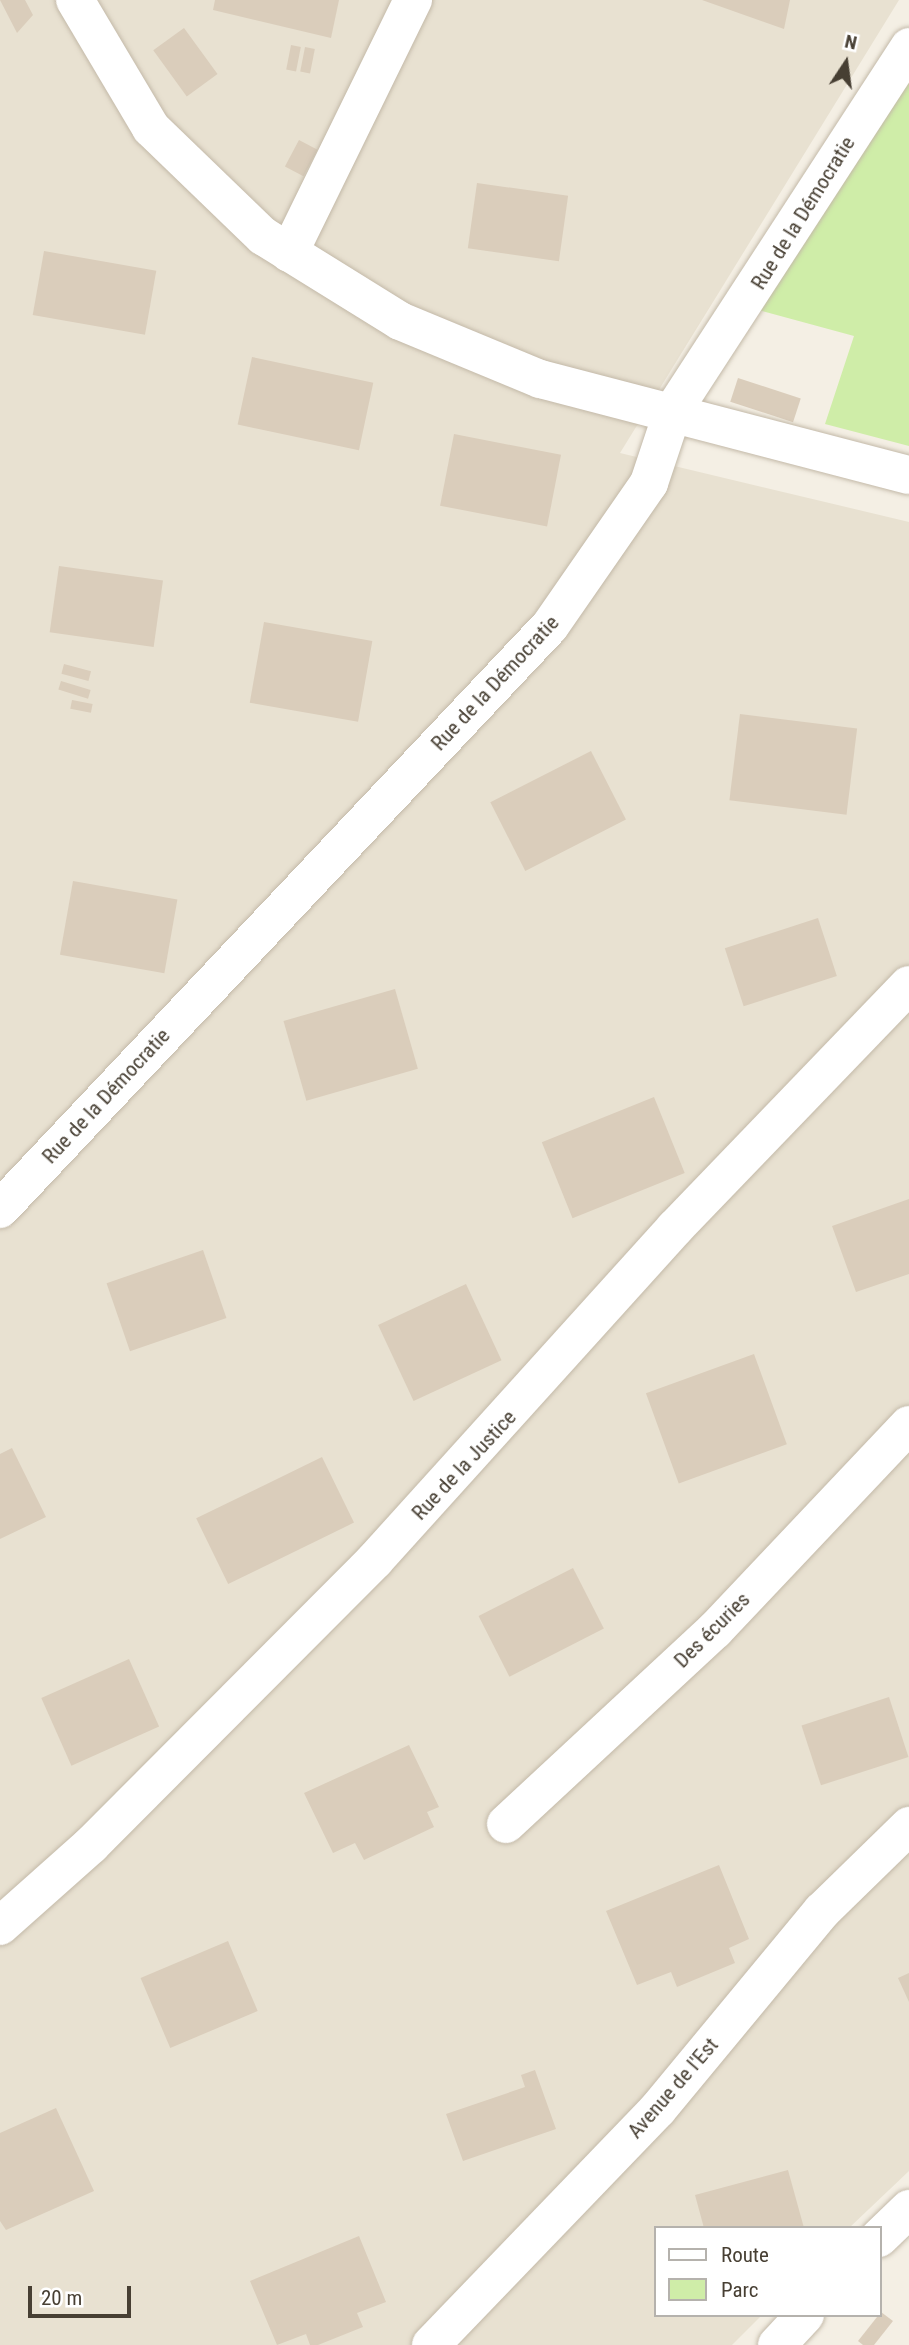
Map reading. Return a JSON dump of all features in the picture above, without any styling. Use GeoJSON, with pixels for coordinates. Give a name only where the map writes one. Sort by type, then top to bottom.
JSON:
{"type":"FeatureCollection","features":[{"type":"Feature","properties":{"kind":"street"},"geometry":{"type":"LineString","coordinates":[[75,0],[151,128],[263,236],[400,321],[527,374],[909,475]]}},
{"type":"Feature","properties":{"kind":"street"},"geometry":{"type":"LineString","coordinates":[[289,253],[413,0]]}},
{"type":"Feature","properties":{"kind":"street","name":"Rue de la Démocratie"},"geometry":{"type":"LineString","coordinates":[[0,1209],[550,626],[649,483],[673,411],[909,47]]}},
{"type":"Feature","properties":{"kind":"street","name":"Rue de la Justice"},"geometry":{"type":"LineString","coordinates":[[0,1926],[91,1845],[375,1560],[675,1228],[909,985]]}},
{"type":"Feature","properties":{"kind":"street","name":"Des écuries"},"geometry":{"type":"LineString","coordinates":[[506,1824],[715,1630],[909,1425]]}},
{"type":"Feature","properties":{"kind":"street","name":"Avenue de l'Est"},"geometry":{"type":"LineString","coordinates":[[431,2345],[657,2109],[822,1911],[909,1826]]}},
{"type":"Feature","properties":{"kind":"street"},"geometry":{"type":"LineString","coordinates":[[881,2236],[909,2208]]}},
{"type":"Feature","properties":{"kind":"street"},"geometry":{"type":"LineString","coordinates":[[777,2345],[803,2317]]}},
{"type":"Feature","properties":{"kind":"shaded area"},"geometry":{"type":"Polygon","coordinates":[[[0,0],[899,0],[620,453],[909,522],[909,2171],[851,2226],[654,2226],[654,2317],[760,2317],[732,2345],[0,2345],[0,0]]]}},
{"type":"Feature","properties":{"kind":"green space"},"geometry":{"type":"Polygon","coordinates":[[[909,60],[909,446],[825,424],[854,336],[744,306],[909,60]]]}},
{"type":"Feature","properties":{"kind":"building"},"geometry":{"type":"Polygon","coordinates":[[[0,0],[25,0],[33,15],[17,33],[0,0]]]}},
{"type":"Feature","properties":{"kind":"building"},"geometry":{"type":"Polygon","coordinates":[[[215,0],[339,0],[331,38],[213,10],[215,0]]]}},
{"type":"Feature","properties":{"kind":"building"},"geometry":{"type":"Polygon","coordinates":[[[702,0],[790,0],[784,29],[702,0]]]}},
{"type":"Feature","properties":{"kind":"building"},"geometry":{"type":"Polygon","coordinates":[[[184,28],[218,74],[187,96],[153,50],[184,28]]]}},
{"type":"Feature","properties":{"kind":"building"},"geometry":{"type":"Polygon","coordinates":[[[291,45],[301,47],[296,71],[286,70],[291,45]]]}},
{"type":"Feature","properties":{"kind":"building"},"geometry":{"type":"Polygon","coordinates":[[[305,47],[315,49],[310,73],[300,72],[305,47]]]}},
{"type":"Feature","properties":{"kind":"building"},"geometry":{"type":"Polygon","coordinates":[[[299,140],[318,150],[303,176],[285,166],[299,140]]]}},
{"type":"Feature","properties":{"kind":"building"},"geometry":{"type":"Polygon","coordinates":[[[477,183],[568,196],[559,261],[468,248],[477,183]]]}},
{"type":"Feature","properties":{"kind":"building"},"geometry":{"type":"Polygon","coordinates":[[[44,251],[156,271],[145,335],[33,315],[44,251]]]}},
{"type":"Feature","properties":{"kind":"building"},"geometry":{"type":"Polygon","coordinates":[[[252,357],[373,383],[359,450],[238,424],[252,357]]]}},
{"type":"Feature","properties":{"kind":"building"},"geometry":{"type":"Polygon","coordinates":[[[738,378],[801,398],[793,422],[730,402],[738,378]]]}},
{"type":"Feature","properties":{"kind":"building"},"geometry":{"type":"Polygon","coordinates":[[[454,434],[561,455],[547,526],[440,506],[454,434]]]}},
{"type":"Feature","properties":{"kind":"building"},"geometry":{"type":"Polygon","coordinates":[[[59,566],[163,581],[154,647],[50,632],[59,566]]]}},
{"type":"Feature","properties":{"kind":"building"},"geometry":{"type":"Polygon","coordinates":[[[264,622],[372,641],[358,722],[250,703],[264,622]]]}},
{"type":"Feature","properties":{"kind":"building"},"geometry":{"type":"Polygon","coordinates":[[[64,664],[91,671],[88,681],[61,674],[64,664]]]}},
{"type":"Feature","properties":{"kind":"building"},"geometry":{"type":"Polygon","coordinates":[[[61,681],[91,690],[88,699],[58,690],[61,681]]]}},
{"type":"Feature","properties":{"kind":"building"},"geometry":{"type":"Polygon","coordinates":[[[72,700],[93,704],[91,713],[70,709],[72,700]]]}},
{"type":"Feature","properties":{"kind":"building"},"geometry":{"type":"Polygon","coordinates":[[[740,714],[857,728],[847,815],[729,800],[740,714]]]}},
{"type":"Feature","properties":{"kind":"building"},"geometry":{"type":"Polygon","coordinates":[[[591,751],[626,820],[525,871],[490,802],[591,751]]]}},
{"type":"Feature","properties":{"kind":"building"},"geometry":{"type":"Polygon","coordinates":[[[73,881],[177,899],[164,973],[60,955],[73,881]]]}},
{"type":"Feature","properties":{"kind":"building"},"geometry":{"type":"Polygon","coordinates":[[[818,918],[837,976],[744,1006],[725,948],[818,918]]]}},
{"type":"Feature","properties":{"kind":"building"},"geometry":{"type":"Polygon","coordinates":[[[395,989],[418,1069],[306,1101],[283,1021],[395,989]]]}},
{"type":"Feature","properties":{"kind":"building"},"geometry":{"type":"Polygon","coordinates":[[[654,1097],[685,1173],[573,1218],[542,1142],[654,1097]]]}},
{"type":"Feature","properties":{"kind":"building"},"geometry":{"type":"Polygon","coordinates":[[[909,1199],[909,1274],[856,1292],[832,1226],[909,1199]]]}},
{"type":"Feature","properties":{"kind":"building"},"geometry":{"type":"Polygon","coordinates":[[[203,1250],[226,1318],[130,1351],[107,1283],[203,1250]]]}},
{"type":"Feature","properties":{"kind":"building"},"geometry":{"type":"Polygon","coordinates":[[[466,1284],[501,1360],[414,1401],[378,1325],[466,1284]]]}},
{"type":"Feature","properties":{"kind":"building"},"geometry":{"type":"Polygon","coordinates":[[[754,1354],[787,1444],[679,1484],[646,1393],[754,1354]]]}},
{"type":"Feature","properties":{"kind":"building"},"geometry":{"type":"Polygon","coordinates":[[[12,1448],[46,1517],[0,1539],[0,1454],[12,1448]]]}},
{"type":"Feature","properties":{"kind":"building"},"geometry":{"type":"Polygon","coordinates":[[[322,1457],[354,1523],[228,1584],[196,1518],[322,1457]]]}},
{"type":"Feature","properties":{"kind":"building"},"geometry":{"type":"Polygon","coordinates":[[[573,1568],[604,1629],[509,1677],[479,1616],[573,1568]]]}},
{"type":"Feature","properties":{"kind":"building"},"geometry":{"type":"Polygon","coordinates":[[[129,1659],[159,1727],[71,1766],[41,1698],[129,1659]]]}},
{"type":"Feature","properties":{"kind":"building"},"geometry":{"type":"Polygon","coordinates":[[[889,1697],[908,1757],[821,1785],[802,1725],[889,1697]]]}},
{"type":"Feature","properties":{"kind":"building"},"geometry":{"type":"Polygon","coordinates":[[[409,1745],[439,1807],[427,1812],[434,1827],[364,1860],[355,1843],[333,1853],[304,1793],[409,1745]]]}},
{"type":"Feature","properties":{"kind":"building"},"geometry":{"type":"Polygon","coordinates":[[[719,1865],[749,1939],[729,1948],[735,1963],[677,1987],[671,1972],[637,1985],[606,1911],[719,1865]]]}},
{"type":"Feature","properties":{"kind":"building"},"geometry":{"type":"Polygon","coordinates":[[[228,1941],[258,2011],[170,2048],[141,1978],[228,1941]]]}},
{"type":"Feature","properties":{"kind":"building"},"geometry":{"type":"Polygon","coordinates":[[[909,1973],[909,2002],[898,1978],[909,1973]]]}},
{"type":"Feature","properties":{"kind":"building"},"geometry":{"type":"Polygon","coordinates":[[[535,2070],[556,2129],[463,2161],[446,2114],[525,2087],[521,2075],[535,2070]]]}},
{"type":"Feature","properties":{"kind":"building"},"geometry":{"type":"Polygon","coordinates":[[[56,2108],[94,2191],[6,2230],[0,2221],[0,2133],[56,2108]]]}},
{"type":"Feature","properties":{"kind":"building"},"geometry":{"type":"Polygon","coordinates":[[[788,2170],[803,2226],[703,2226],[695,2195],[788,2170]]]}},
{"type":"Feature","properties":{"kind":"building"},"geometry":{"type":"Polygon","coordinates":[[[359,2236],[386,2302],[357,2313],[363,2327],[318,2345],[310,2345],[306,2334],[277,2345],[250,2281],[359,2236]]]}},
{"type":"Feature","properties":{"kind":"building"},"geometry":{"type":"Polygon","coordinates":[[[881,2312],[893,2321],[874,2345],[863,2345],[858,2341],[877,2317],[881,2317],[881,2312]]]}}]}
